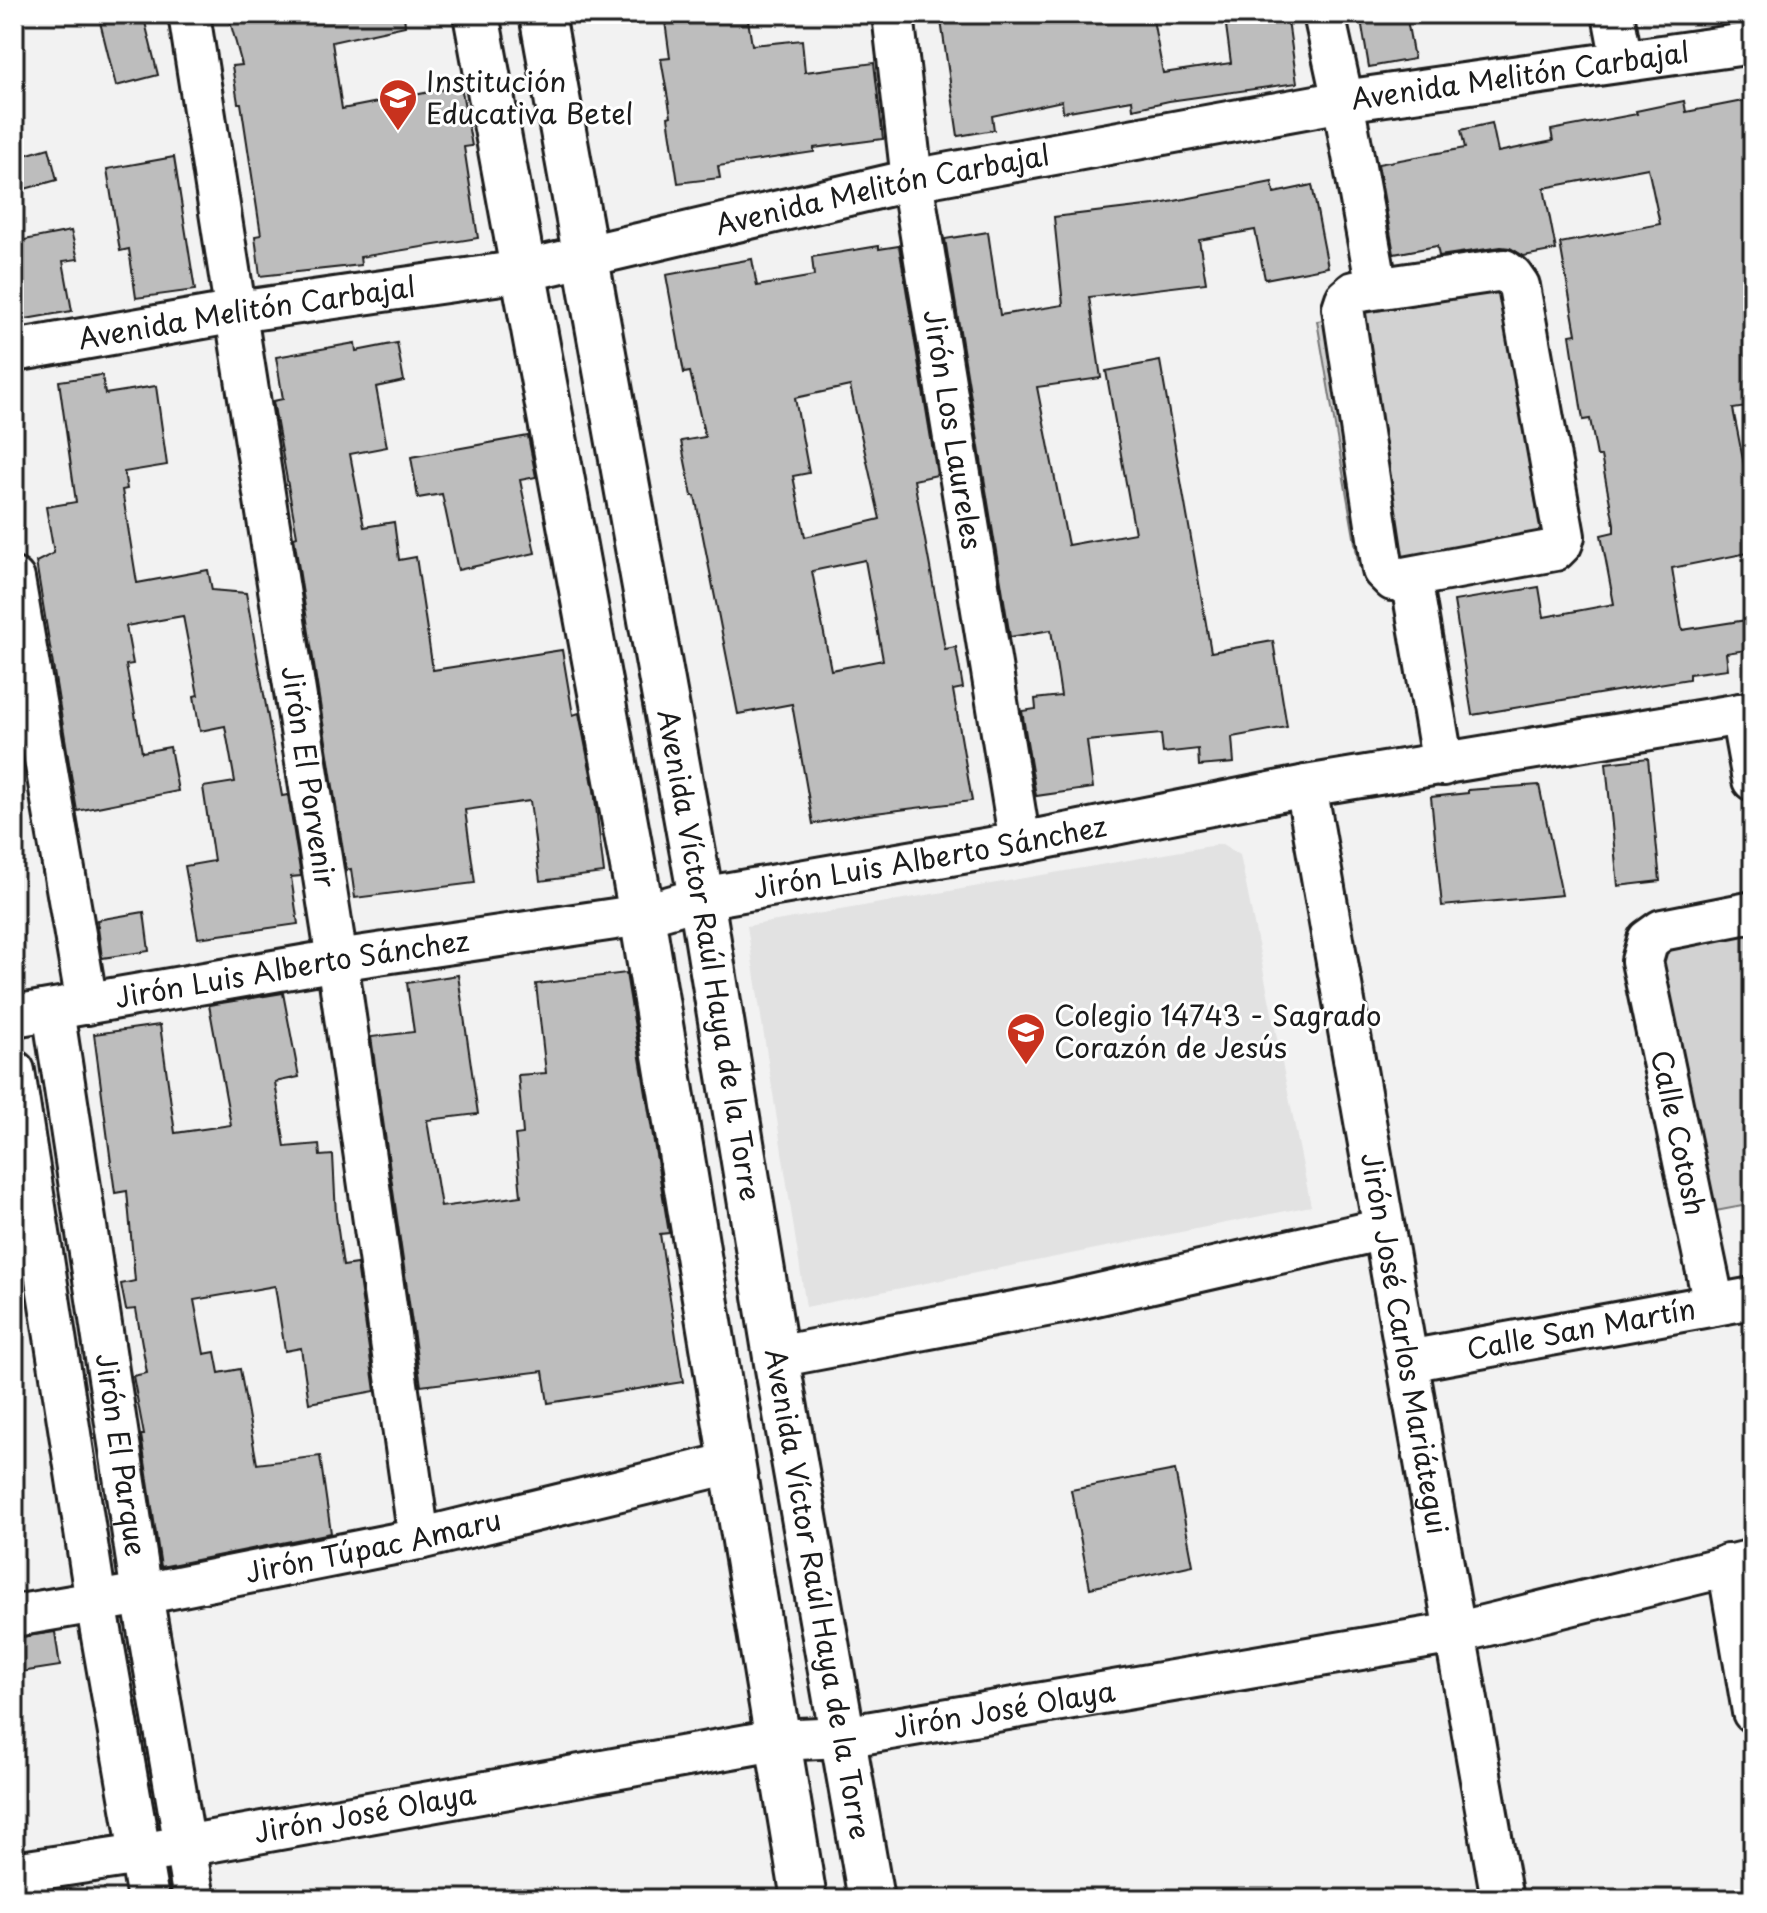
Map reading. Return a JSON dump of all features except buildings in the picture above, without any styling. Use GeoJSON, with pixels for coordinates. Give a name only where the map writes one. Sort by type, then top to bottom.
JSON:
{"type":"FeatureCollection","features":[{"type":"Feature","properties":{"kind":"main road"},"geometry":{"type":"LineString","coordinates":[[476,14],[642,915],[804,1899]]}},
{"type":"Feature","properties":{"kind":"main road","name":"Avenida Víctor Raúl Haya de la Torre"},"geometry":{"type":"LineString","coordinates":[[542,14],[701,898],[776,1357],[871,1899]]}},
{"type":"Feature","properties":{"kind":"street","name":"Jirón El Porvenir"},"geometry":{"type":"LineString","coordinates":[[189,14],[337,960],[419,1539]]}},
{"type":"Feature","properties":{"kind":"street","name":"Jirón Los Laureles"},"geometry":{"type":"LineString","coordinates":[[893,14],[912,180],[1020,843]]}},
{"type":"Feature","properties":{"kind":"street"},"geometry":{"type":"LineString","coordinates":[[1324,14],[1377,288]]}},
{"type":"Feature","properties":{"kind":"street"},"geometry":{"type":"LineString","coordinates":[[1613,14],[1622,61]]}},
{"type":"Feature","properties":{"kind":"street","name":"Avenida Melitón Carbajal"},"geometry":{"type":"LineString","coordinates":[[14,351],[237,312],[523,271],[912,180],[1343,101],[1753,43]]}},
{"type":"Feature","properties":{"kind":"street"},"geometry":{"type":"LineString","coordinates":[[1504,270],[1519,286],[1564,536],[1562,543],[1555,550],[1411,578],[1393,580],[1383,570],[1343,308],[1346,299],[1354,292],[1504,270]]}},
{"type":"Feature","properties":{"kind":"street"},"geometry":{"type":"LineString","coordinates":[[1411,578],[1443,765]]}},
{"type":"Feature","properties":{"kind":"street","name":"Jirón El Parque"},"geometry":{"type":"LineString","coordinates":[[14,579],[142,1594],[194,1899]]}},
{"type":"Feature","properties":{"kind":"street"},"geometry":{"type":"LineString","coordinates":[[1747,713],[1753,780]]}},
{"type":"Feature","properties":{"kind":"street","name":"Jirón Luis Alberto Sánchez"},"geometry":{"type":"LineString","coordinates":[[14,1016],[337,960],[642,915],[701,898],[1020,843],[1306,786],[1747,713]]}},
{"type":"Feature","properties":{"kind":"street","name":"Jirón José Carlos Mariátegui"},"geometry":{"type":"LineString","coordinates":[[1306,786],[1502,1899]]}},
{"type":"Feature","properties":{"kind":"street","name":"Calle Cotosh"},"geometry":{"type":"LineString","coordinates":[[1714,1305],[1642,961],[1648,940],[1662,930],[1753,912]]}},
{"type":"Feature","properties":{"kind":"street","name":"Jirón El Parque"},"geometry":{"type":"LineString","coordinates":[[14,1071],[96,1602],[148,1899]]}},
{"type":"Feature","properties":{"kind":"street"},"geometry":{"type":"LineString","coordinates":[[776,1357],[1056,1304],[1384,1229]]}},
{"type":"Feature","properties":{"kind":"street","name":"Calle San Martín"},"geometry":{"type":"LineString","coordinates":[[1408,1361],[1753,1298]]}},
{"type":"Feature","properties":{"kind":"street","name":"Jirón Túpac Amaru"},"geometry":{"type":"LineString","coordinates":[[14,1616],[419,1539],[731,1463]]}},
{"type":"Feature","properties":{"kind":"street"},"geometry":{"type":"LineString","coordinates":[[1740,1562],[1753,1712]]}},
{"type":"Feature","properties":{"kind":"street","name":"Jirón José Olaya"},"geometry":{"type":"LineString","coordinates":[[14,1873],[140,1854],[776,1740],[843,1737],[1455,1633],[1740,1562]]}},
{"type":"Feature","properties":{"kind":"shaded area"},"geometry":{"type":"Polygon","coordinates":[[[1500,290],[1541,535],[1359,566],[1317,321],[1500,290]]]}},
{"type":"Feature","properties":{"kind":"shaded area","name":"Colegio 14743 - Sagrado Corazón de Jesús"},"geometry":{"type":"Polygon","coordinates":[[[1222,844],[1240,855],[1311,1206],[806,1307],[747,926],[1222,844]]]}},
{"type":"Feature","properties":{"kind":"shaded area"},"geometry":{"type":"Polygon","coordinates":[[[1753,931],[1753,1204],[1716,1211],[1706,1205],[1656,957],[1663,946],[1753,931]]]}},
{"type":"Feature","properties":{"kind":"place","name":"Institución Educativa Betel"},"geometry":{"type":"Point","coordinates":[398,132]}},
{"type":"Feature","properties":{"kind":"place","name":"Colegio 14743 - Sagrado Corazón de Jesús"},"geometry":{"type":"Point","coordinates":[1026,1066]}}]}
